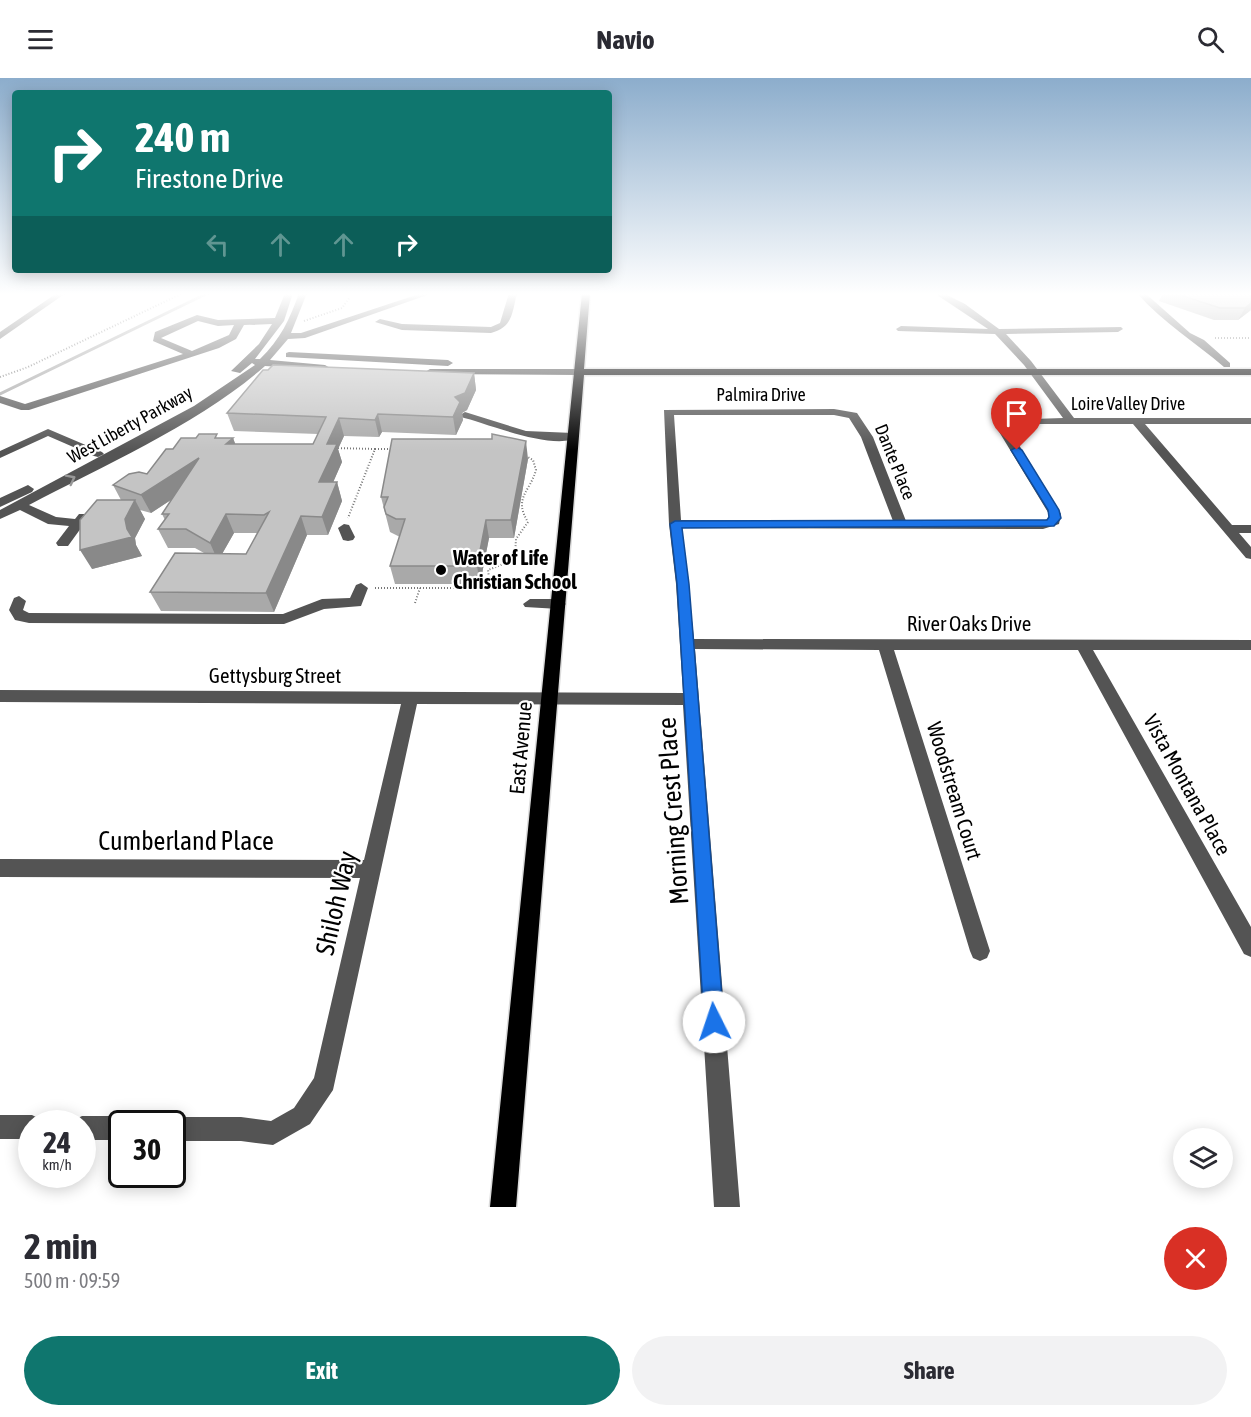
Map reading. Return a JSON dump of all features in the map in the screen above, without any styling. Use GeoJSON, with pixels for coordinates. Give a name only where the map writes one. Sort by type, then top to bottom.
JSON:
{"type":"FeatureCollection","features":[{"type":"Feature","properties":{"kind":"main road","name":"East Avenue"},"geometry":{"type":"LineString","coordinates":[[503,1207],[582,346]]}},
{"type":"Feature","properties":{"kind":"main road"},"geometry":{"type":"LineString","coordinates":[[580,369],[1251,365]]}},
{"type":"Feature","properties":{"kind":"main road"},"geometry":{"type":"LineString","coordinates":[[1032,368],[1251,372]]}},
{"type":"Feature","properties":{"kind":"street"},"geometry":{"type":"LineString","coordinates":[[172,346],[192,354]]}},
{"type":"Feature","properties":{"kind":"street"},"geometry":{"type":"LineString","coordinates":[[4,400],[25,408],[212,346]]}},
{"type":"Feature","properties":{"kind":"street","name":"West Liberty Parkway"},"geometry":{"type":"LineString","coordinates":[[0,503],[98,454],[196,399],[259,358],[266,346]]}},
{"type":"Feature","properties":{"kind":"street","name":"West Liberty Parkway"},"geometry":{"type":"LineString","coordinates":[[0,515],[195,411],[274,346]]}},
{"type":"Feature","properties":{"kind":"street"},"geometry":{"type":"LineString","coordinates":[[1013,346],[1071,421]]}},
{"type":"Feature","properties":{"kind":"street"},"geometry":{"type":"LineString","coordinates":[[1210,346],[1227,365]]}},
{"type":"Feature","properties":{"kind":"street"},"geometry":{"type":"LineString","coordinates":[[259,358],[391,371],[580,369]]}},
{"type":"Feature","properties":{"kind":"street","name":"Palmira Drive"},"geometry":{"type":"LineString","coordinates":[[668,412],[834,412],[853,415]]}},
{"type":"Feature","properties":{"kind":"street","name":"Morning Crest Place"},"geometry":{"type":"LineString","coordinates":[[668,412],[727,1207]]}},
{"type":"Feature","properties":{"kind":"street"},"geometry":{"type":"LineString","coordinates":[[465,415],[491,420],[531,435],[573,436]]}},
{"type":"Feature","properties":{"kind":"street","name":"Dante Place"},"geometry":{"type":"LineString","coordinates":[[853,415],[867,437],[901,525]]}},
{"type":"Feature","properties":{"kind":"street"},"geometry":{"type":"LineString","coordinates":[[1136,421],[1251,555]]}},
{"type":"Feature","properties":{"kind":"street","name":"Loire Valley Drive"},"geometry":{"type":"LineString","coordinates":[[901,525],[1043,525],[1054,521],[1053,510],[1004,430],[1005,423],[1251,421]]}},
{"type":"Feature","properties":{"kind":"street"},"geometry":{"type":"LineString","coordinates":[[0,455],[48,432],[98,454]]}},
{"type":"Feature","properties":{"kind":"street"},"geometry":{"type":"LineString","coordinates":[[20,505],[53,521],[82,518],[63,543]]}},
{"type":"Feature","properties":{"kind":"street"},"geometry":{"type":"LineString","coordinates":[[675,524],[901,525]]}},
{"type":"Feature","properties":{"kind":"street"},"geometry":{"type":"LineString","coordinates":[[1229,529],[1251,529]]}},
{"type":"Feature","properties":{"kind":"street"},"geometry":{"type":"LineString","coordinates":[[19,601],[16,609],[20,616],[29,618],[284,619],[322,604],[356,603],[361,588]]}},
{"type":"Feature","properties":{"kind":"street"},"geometry":{"type":"LineString","coordinates":[[530,604],[559,604]]}},
{"type":"Feature","properties":{"kind":"street","name":"River Oaks Drive"},"geometry":{"type":"LineString","coordinates":[[687,644],[1251,645]]}},
{"type":"Feature","properties":{"kind":"street","name":"Woodstream Court"},"geometry":{"type":"LineString","coordinates":[[885,644],[980,951]]}},
{"type":"Feature","properties":{"kind":"street","name":"Vista Montana Place"},"geometry":{"type":"LineString","coordinates":[[1083,645],[1251,948]]}},
{"type":"Feature","properties":{"kind":"street","name":"Gettysburg Street"},"geometry":{"type":"LineString","coordinates":[[0,696],[691,699]]}},
{"type":"Feature","properties":{"kind":"street","name":"Shiloh Way"},"geometry":{"type":"LineString","coordinates":[[186,1128],[241,1129],[273,1133],[302,1116],[325,1082],[332,1042],[411,697]]}},
{"type":"Feature","properties":{"kind":"street","name":"Cumberland Place"},"geometry":{"type":"LineString","coordinates":[[0,868],[372,869]]}},
{"type":"Feature","properties":{"kind":"street"},"geometry":{"type":"LineString","coordinates":[[0,1127],[18,1127]]}},
{"type":"Feature","properties":{"kind":"path"},"geometry":{"type":"LineString","coordinates":[[0,377],[28,368],[74,346]]}},
{"type":"Feature","properties":{"kind":"path"},"geometry":{"type":"LineString","coordinates":[[327,447],[403,450]]}},
{"type":"Feature","properties":{"kind":"path"},"geometry":{"type":"LineString","coordinates":[[346,533],[375,449]]}},
{"type":"Feature","properties":{"kind":"path"},"geometry":{"type":"LineString","coordinates":[[361,588],[474,588],[490,585],[488,570],[506,565],[514,558],[516,539],[528,522],[521,511],[524,492],[533,482],[536,471],[531,458],[517,450]]}},
{"type":"Feature","properties":{"kind":"path"},"geometry":{"type":"LineString","coordinates":[[416,603],[420,588]]}},
{"type":"Feature","properties":{"kind":"building"},"geometry":{"type":"Polygon","coordinates":[[[273,365],[474,373],[465,393],[455,397],[460,402],[453,417],[378,414],[375,420],[339,418],[327,444],[337,444],[319,482],[337,482],[322,517],[301,516],[266,593],[150,592],[175,553],[246,554],[269,512],[264,515],[226,514],[210,543],[186,529],[158,529],[169,514],[162,514],[199,458],[141,495],[113,485],[129,474],[139,472],[147,474],[166,449],[173,449],[181,438],[196,438],[199,434],[217,434],[215,438],[233,438],[226,444],[313,444],[326,417],[227,413],[263,370],[268,370],[273,365]]]}},
{"type":"Feature","properties":{"kind":"building"},"geometry":{"type":"Polygon","coordinates":[[[492,434],[526,441],[511,520],[486,520],[477,566],[390,566],[405,519],[396,519],[386,514],[384,507],[388,497],[381,497],[392,439],[492,439],[492,434]]]}},
{"type":"Feature","properties":{"kind":"building"},"geometry":{"type":"Polygon","coordinates":[[[97,500],[135,500],[125,519],[132,537],[80,550],[80,520],[97,500]]]}},
{"type":"Feature","properties":{"kind":"waterway"},"geometry":{"type":"LineString","coordinates":[[0,394],[99,346]]}},
{"type":"Feature","properties":{"kind":"place","name":"Water of Life Christian School"},"geometry":{"type":"Point","coordinates":[441,570]}},
{"type":"Feature","properties":{"kind":"route"},"geometry":{"type":"LineString","coordinates":[[714,1022],[683,584],[675,524],[1050,524],[1054,521],[1055,514],[1017,450]]}}]}
